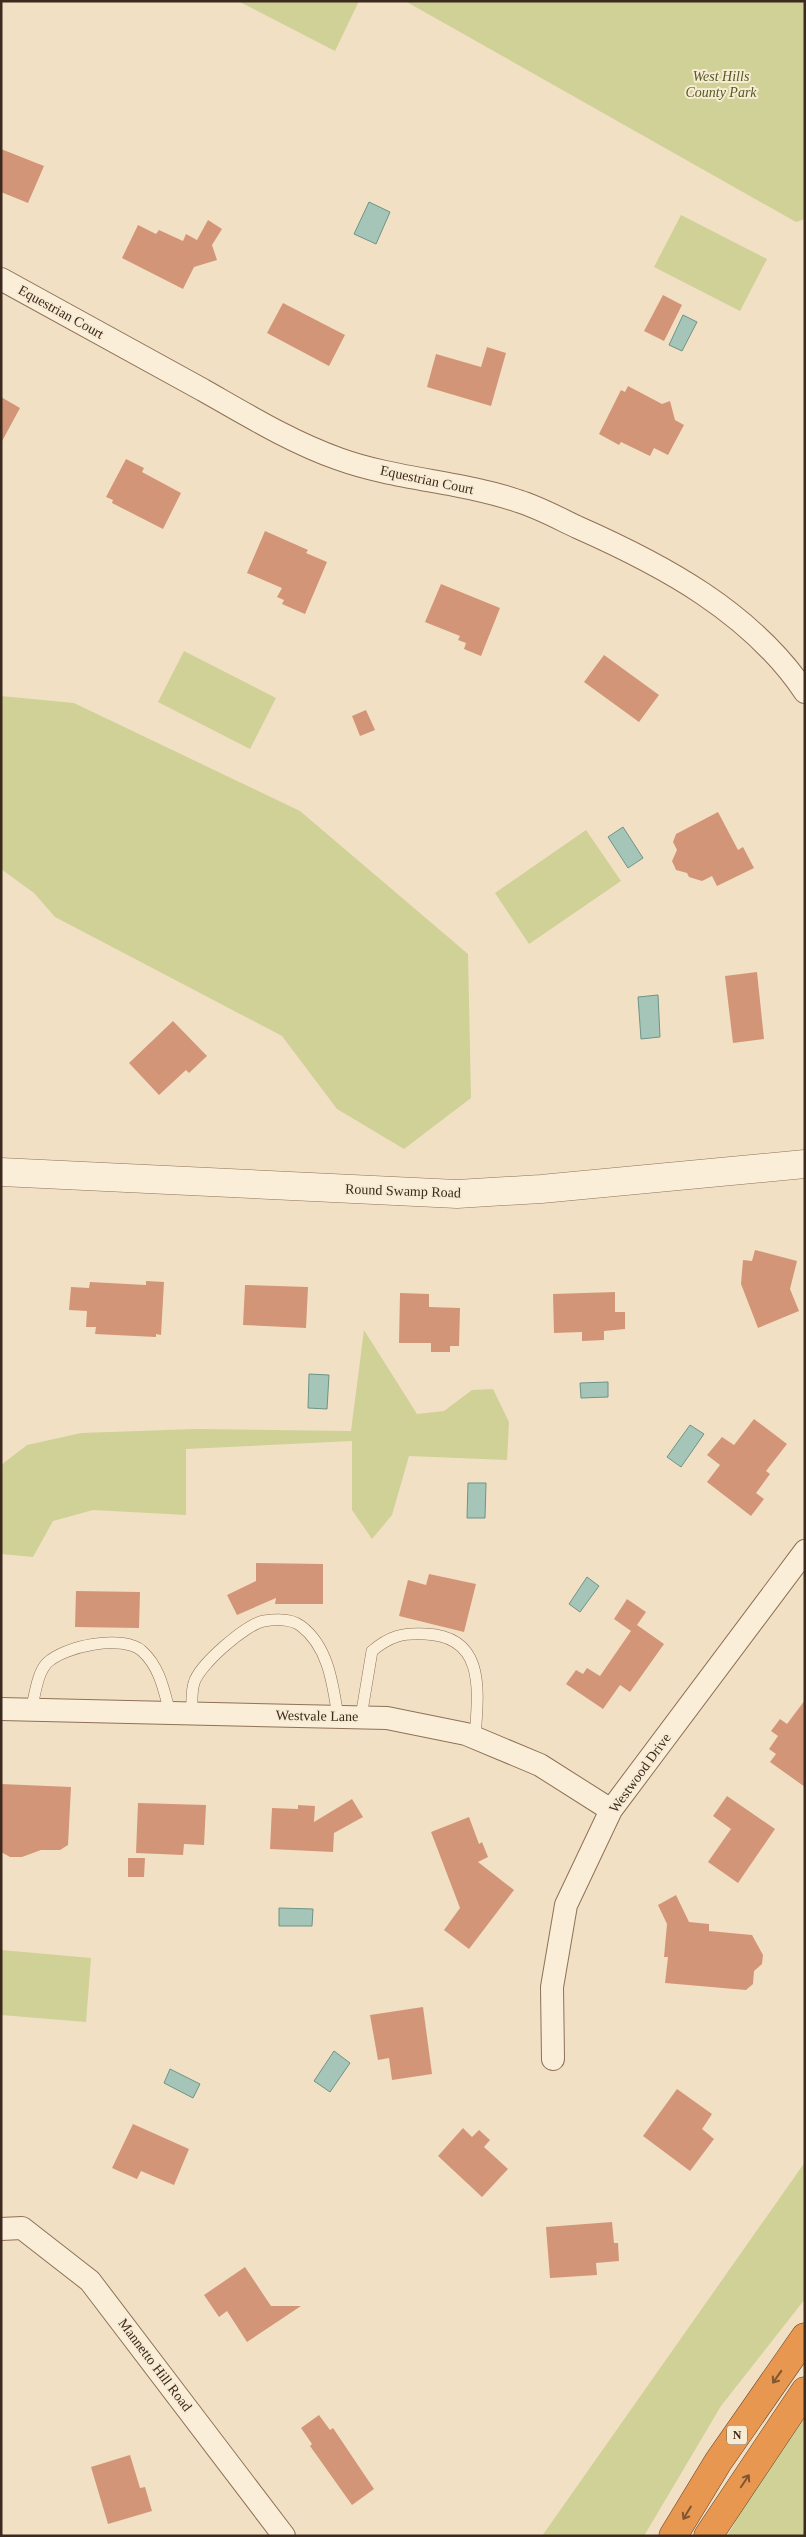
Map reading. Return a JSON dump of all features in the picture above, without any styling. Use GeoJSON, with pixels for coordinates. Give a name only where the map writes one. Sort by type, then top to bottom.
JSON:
{"type":"FeatureCollection","features":[{"type":"Feature","properties":{"kind":"highway","name":"N"},"geometry":{"type":"LineString","coordinates":[[673,2536],[718,2462],[805,2337]]}},
{"type":"Feature","properties":{"kind":"highway","name":"N"},"geometry":{"type":"LineString","coordinates":[[708,2536],[805,2391]]}},
{"type":"Feature","properties":{"kind":"street","name":"Equestrian Court"},"geometry":{"type":"LineString","coordinates":[[1,279],[273,429],[338,459],[400,477],[454,484],[518,501],[609,541],[691,585],[748,627],[790,670],[805,692]]}},
{"type":"Feature","properties":{"kind":"street","name":"Round Swamp Road"},"geometry":{"type":"LineString","coordinates":[[1,1172],[457,1194],[541,1189],[805,1164]]}},
{"type":"Feature","properties":{"kind":"street","name":"Westwood Drive"},"geometry":{"type":"LineString","coordinates":[[553,2058],[552,1988],[566,1905],[611,1810],[805,1551]]}},
{"type":"Feature","properties":{"kind":"street","name":"Westvale Lane"},"geometry":{"type":"LineString","coordinates":[[1,1709],[387,1718],[475,1738],[540,1765],[611,1810]]}},
{"type":"Feature","properties":{"kind":"street","name":"Mannetto Hill Road"},"geometry":{"type":"LineString","coordinates":[[1,2229],[22,2228],[90,2281],[284,2536]]}},
{"type":"Feature","properties":{"kind":"lane"},"geometry":{"type":"LineString","coordinates":[[192,1714],[194,1682],[208,1662],[242,1633],[263,1621],[288,1620],[301,1626],[315,1641],[330,1669],[338,1717]]}},
{"type":"Feature","properties":{"kind":"lane"},"geometry":{"type":"LineString","coordinates":[[361,1717],[372,1651],[387,1639],[408,1633],[436,1634],[458,1642],[469,1653],[476,1672],[478,1696],[475,1738]]}},
{"type":"Feature","properties":{"kind":"lane"},"geometry":{"type":"LineString","coordinates":[[31,1710],[40,1675],[46,1664],[62,1651],[100,1644],[124,1643],[141,1650],[160,1676],[170,1713]]}},
{"type":"Feature","properties":{"kind":"green space"},"geometry":{"type":"Polygon","coordinates":[[[238,1],[359,1],[335,51],[238,1]]]}},
{"type":"Feature","properties":{"kind":"green space","name":"West Hills County Park"},"geometry":{"type":"Polygon","coordinates":[[[405,1],[805,1],[805,219],[796,222],[405,1]]]}},
{"type":"Feature","properties":{"kind":"green space"},"geometry":{"type":"Polygon","coordinates":[[[681,215],[767,259],[740,311],[654,267],[681,215]]]}},
{"type":"Feature","properties":{"kind":"green space"},"geometry":{"type":"Polygon","coordinates":[[[184,651],[276,698],[250,749],[158,702],[184,651]]]}},
{"type":"Feature","properties":{"kind":"green space"},"geometry":{"type":"Polygon","coordinates":[[[1,696],[74,703],[300,811],[468,954],[471,1098],[404,1149],[337,1109],[282,1036],[55,917],[34,893],[1,869],[1,696]]]}},
{"type":"Feature","properties":{"kind":"green space"},"geometry":{"type":"Polygon","coordinates":[[[586,830],[621,881],[529,944],[495,893],[586,830]]]}},
{"type":"Feature","properties":{"kind":"green space"},"geometry":{"type":"Polygon","coordinates":[[[364,1330],[417,1414],[444,1411],[472,1390],[493,1389],[509,1422],[507,1460],[409,1456],[392,1515],[372,1539],[352,1510],[352,1441],[186,1449],[186,1515],[93,1510],[53,1521],[33,1557],[1,1554],[1,1465],[27,1445],[81,1433],[196,1429],[351,1431],[364,1330]]]}},
{"type":"Feature","properties":{"kind":"green space"},"geometry":{"type":"Polygon","coordinates":[[[1,1950],[91,1958],[86,2022],[1,2015],[1,1950]]]}},
{"type":"Feature","properties":{"kind":"green space"},"geometry":{"type":"Polygon","coordinates":[[[805,2162],[805,2299],[721,2406],[644,2536],[542,2536],[805,2162]]]}},
{"type":"Feature","properties":{"kind":"green space"},"geometry":{"type":"Polygon","coordinates":[[[805,2416],[805,2536],[727,2536],[747,2502],[805,2416]]]}},
{"type":"Feature","properties":{"kind":"shaded area"},"geometry":{"type":"Polygon","coordinates":[[[369,202],[390,212],[376,244],[354,234],[369,202]]]}},
{"type":"Feature","properties":{"kind":"shaded area"},"geometry":{"type":"Polygon","coordinates":[[[683,315],[697,322],[682,351],[669,345],[683,315]]]}},
{"type":"Feature","properties":{"kind":"shaded area"},"geometry":{"type":"Polygon","coordinates":[[[623,827],[643,858],[628,868],[608,837],[623,827]]]}},
{"type":"Feature","properties":{"kind":"shaded area"},"geometry":{"type":"Polygon","coordinates":[[[658,995],[660,1037],[641,1039],[638,997],[658,995]]]}},
{"type":"Feature","properties":{"kind":"shaded area"},"geometry":{"type":"Polygon","coordinates":[[[309,1374],[329,1375],[327,1409],[308,1408],[309,1374]]]}},
{"type":"Feature","properties":{"kind":"shaded area"},"geometry":{"type":"Polygon","coordinates":[[[608,1382],[608,1397],[581,1398],[580,1383],[608,1382]]]}},
{"type":"Feature","properties":{"kind":"shaded area"},"geometry":{"type":"Polygon","coordinates":[[[690,1425],[704,1434],[681,1467],[667,1457],[690,1425]]]}},
{"type":"Feature","properties":{"kind":"shaded area"},"geometry":{"type":"Polygon","coordinates":[[[468,1483],[486,1483],[485,1518],[467,1518],[468,1483]]]}},
{"type":"Feature","properties":{"kind":"shaded area"},"geometry":{"type":"Polygon","coordinates":[[[587,1577],[599,1586],[580,1612],[569,1604],[587,1577]]]}},
{"type":"Feature","properties":{"kind":"shaded area"},"geometry":{"type":"Polygon","coordinates":[[[279,1908],[313,1909],[312,1926],[279,1926],[279,1908]]]}},
{"type":"Feature","properties":{"kind":"shaded area"},"geometry":{"type":"Polygon","coordinates":[[[334,2051],[350,2063],[330,2092],[314,2081],[334,2051]]]}},
{"type":"Feature","properties":{"kind":"shaded area"},"geometry":{"type":"Polygon","coordinates":[[[170,2069],[200,2084],[193,2098],[164,2083],[170,2069]]]}},
{"type":"Feature","properties":{"kind":"building"},"geometry":{"type":"Polygon","coordinates":[[[1,149],[44,166],[28,203],[1,192],[1,149]]]}},
{"type":"Feature","properties":{"kind":"building"},"geometry":{"type":"Polygon","coordinates":[[[208,220],[222,229],[212,245],[217,260],[194,267],[183,289],[122,258],[138,225],[156,234],[159,230],[183,241],[186,234],[197,240],[208,220]]]}},
{"type":"Feature","properties":{"kind":"building"},"geometry":{"type":"Polygon","coordinates":[[[663,295],[682,305],[664,341],[644,331],[663,295]]]}},
{"type":"Feature","properties":{"kind":"building"},"geometry":{"type":"Polygon","coordinates":[[[283,303],[345,335],[329,366],[267,333],[283,303]]]}},
{"type":"Feature","properties":{"kind":"building"},"geometry":{"type":"Polygon","coordinates":[[[487,347],[506,353],[491,406],[427,387],[436,354],[481,367],[487,347]]]}},
{"type":"Feature","properties":{"kind":"building"},"geometry":{"type":"Polygon","coordinates":[[[628,386],[662,404],[670,401],[675,420],[684,425],[668,455],[654,448],[650,456],[621,442],[619,445],[599,434],[621,390],[625,392],[628,386]]]}},
{"type":"Feature","properties":{"kind":"building"},"geometry":{"type":"Polygon","coordinates":[[[1,397],[20,408],[1,443],[1,397]]]}},
{"type":"Feature","properties":{"kind":"building"},"geometry":{"type":"Polygon","coordinates":[[[126,459],[144,468],[142,472],[181,493],[163,529],[112,503],[113,500],[106,497],[126,459]]]}},
{"type":"Feature","properties":{"kind":"building"},"geometry":{"type":"Polygon","coordinates":[[[265,531],[308,550],[306,553],[327,562],[305,614],[282,604],[284,600],[277,597],[282,588],[247,573],[265,531]]]}},
{"type":"Feature","properties":{"kind":"building"},"geometry":{"type":"Polygon","coordinates":[[[441,584],[500,608],[481,656],[464,649],[466,643],[458,640],[460,636],[425,622],[441,584]]]}},
{"type":"Feature","properties":{"kind":"building"},"geometry":{"type":"Polygon","coordinates":[[[604,655],[659,695],[639,722],[584,682],[604,655]]]}},
{"type":"Feature","properties":{"kind":"building"},"geometry":{"type":"Polygon","coordinates":[[[366,710],[375,730],[360,736],[352,716],[366,710]]]}},
{"type":"Feature","properties":{"kind":"building"},"geometry":{"type":"Polygon","coordinates":[[[718,812],[738,850],[743,847],[754,868],[717,886],[712,876],[702,881],[689,877],[687,873],[676,870],[672,861],[677,850],[673,842],[676,834],[718,812]]]}},
{"type":"Feature","properties":{"kind":"building"},"geometry":{"type":"Polygon","coordinates":[[[757,972],[764,1039],[733,1043],[725,976],[757,972]]]}},
{"type":"Feature","properties":{"kind":"building"},"geometry":{"type":"Polygon","coordinates":[[[173,1021],[207,1056],[189,1073],[186,1070],[159,1095],[129,1063],[173,1021]]]}},
{"type":"Feature","properties":{"kind":"building"},"geometry":{"type":"Polygon","coordinates":[[[755,1250],[797,1261],[790,1289],[799,1311],[758,1328],[741,1284],[743,1260],[752,1261],[755,1250]]]}},
{"type":"Feature","properties":{"kind":"building"},"geometry":{"type":"Polygon","coordinates":[[[146,1281],[164,1282],[161,1335],[156,1334],[156,1337],[95,1334],[96,1327],[86,1327],[87,1311],[69,1310],[71,1287],[89,1288],[90,1282],[146,1285],[146,1281]]]}},
{"type":"Feature","properties":{"kind":"building"},"geometry":{"type":"Polygon","coordinates":[[[245,1285],[308,1287],[306,1328],[243,1325],[245,1285]]]}},
{"type":"Feature","properties":{"kind":"building"},"geometry":{"type":"Polygon","coordinates":[[[615,1292],[615,1312],[625,1312],[625,1329],[604,1331],[604,1340],[582,1341],[582,1332],[554,1333],[553,1294],[615,1292]]]}},
{"type":"Feature","properties":{"kind":"building"},"geometry":{"type":"Polygon","coordinates":[[[400,1293],[429,1294],[429,1307],[460,1308],[459,1346],[450,1346],[450,1352],[431,1352],[431,1343],[399,1343],[400,1293]]]}},
{"type":"Feature","properties":{"kind":"building"},"geometry":{"type":"Polygon","coordinates":[[[754,1419],[787,1444],[766,1471],[770,1474],[756,1493],[764,1499],[751,1516],[707,1482],[720,1465],[707,1455],[722,1437],[734,1445],[754,1419]]]}},
{"type":"Feature","properties":{"kind":"building"},"geometry":{"type":"Polygon","coordinates":[[[256,1563],[323,1564],[323,1604],[275,1604],[276,1598],[237,1615],[227,1595],[256,1581],[256,1563]]]}},
{"type":"Feature","properties":{"kind":"building"},"geometry":{"type":"Polygon","coordinates":[[[429,1574],[476,1584],[464,1632],[399,1616],[408,1580],[426,1585],[429,1574]]]}},
{"type":"Feature","properties":{"kind":"building"},"geometry":{"type":"Polygon","coordinates":[[[76,1591],[140,1592],[139,1628],[75,1627],[76,1591]]]}},
{"type":"Feature","properties":{"kind":"building"},"geometry":{"type":"Polygon","coordinates":[[[627,1599],[646,1612],[637,1625],[664,1644],[630,1692],[620,1685],[603,1709],[566,1684],[576,1670],[583,1674],[587,1668],[600,1676],[631,1631],[614,1619],[627,1599]]]}},
{"type":"Feature","properties":{"kind":"building"},"geometry":{"type":"Polygon","coordinates":[[[805,1700],[805,1787],[770,1762],[776,1754],[769,1749],[778,1736],[771,1731],[780,1719],[787,1724],[805,1700]]]}},
{"type":"Feature","properties":{"kind":"building"},"geometry":{"type":"Polygon","coordinates":[[[1,1784],[71,1787],[68,1845],[60,1850],[41,1850],[22,1857],[10,1857],[1,1852],[1,1784]]]}},
{"type":"Feature","properties":{"kind":"building"},"geometry":{"type":"Polygon","coordinates":[[[727,1796],[775,1829],[738,1883],[708,1862],[731,1829],[713,1816],[727,1796]]]}},
{"type":"Feature","properties":{"kind":"building"},"geometry":{"type":"Polygon","coordinates":[[[352,1799],[363,1817],[334,1833],[333,1852],[270,1849],[272,1808],[298,1809],[298,1805],[315,1806],[314,1822],[352,1799]]]}},
{"type":"Feature","properties":{"kind":"building"},"geometry":{"type":"Polygon","coordinates":[[[138,1803],[206,1805],[204,1845],[184,1844],[183,1855],[136,1853],[138,1803]]]}},
{"type":"Feature","properties":{"kind":"building"},"geometry":{"type":"Polygon","coordinates":[[[469,1817],[479,1844],[482,1842],[488,1857],[478,1862],[514,1890],[469,1949],[444,1930],[460,1908],[431,1832],[469,1817]]]}},
{"type":"Feature","properties":{"kind":"building"},"geometry":{"type":"Polygon","coordinates":[[[128,1858],[145,1858],[144,1877],[128,1877],[128,1858]]]}},
{"type":"Feature","properties":{"kind":"building"},"geometry":{"type":"Polygon","coordinates":[[[676,1895],[689,1922],[709,1924],[709,1931],[752,1935],[763,1955],[762,1964],[754,1971],[753,1984],[746,1990],[665,1983],[668,1957],[664,1957],[667,1924],[658,1905],[676,1895]]]}},
{"type":"Feature","properties":{"kind":"building"},"geometry":{"type":"Polygon","coordinates":[[[423,2007],[432,2074],[392,2080],[389,2058],[378,2060],[370,2015],[423,2007]]]}},
{"type":"Feature","properties":{"kind":"building"},"geometry":{"type":"Polygon","coordinates":[[[677,2089],[712,2114],[702,2129],[714,2139],[690,2171],[643,2136],[677,2089]]]}},
{"type":"Feature","properties":{"kind":"building"},"geometry":{"type":"Polygon","coordinates":[[[133,2124],[189,2149],[174,2185],[141,2171],[137,2179],[112,2168],[133,2124]]]}},
{"type":"Feature","properties":{"kind":"building"},"geometry":{"type":"Polygon","coordinates":[[[463,2128],[472,2137],[479,2130],[490,2140],[484,2147],[508,2169],[482,2197],[438,2156],[463,2128]]]}},
{"type":"Feature","properties":{"kind":"building"},"geometry":{"type":"Polygon","coordinates":[[[612,2222],[614,2243],[618,2243],[619,2261],[596,2263],[597,2275],[550,2278],[546,2227],[612,2222]]]}},
{"type":"Feature","properties":{"kind":"building"},"geometry":{"type":"Polygon","coordinates":[[[245,2267],[271,2306],[301,2306],[247,2342],[227,2311],[219,2317],[204,2295],[245,2267]]]}},
{"type":"Feature","properties":{"kind":"building"},"geometry":{"type":"Polygon","coordinates":[[[319,2415],[330,2430],[333,2428],[374,2489],[352,2505],[310,2446],[312,2444],[301,2428],[319,2415]]]}},
{"type":"Feature","properties":{"kind":"building"},"geometry":{"type":"Polygon","coordinates":[[[130,2455],[140,2488],[145,2487],[152,2511],[108,2524],[91,2467],[130,2455]]]}}]}
